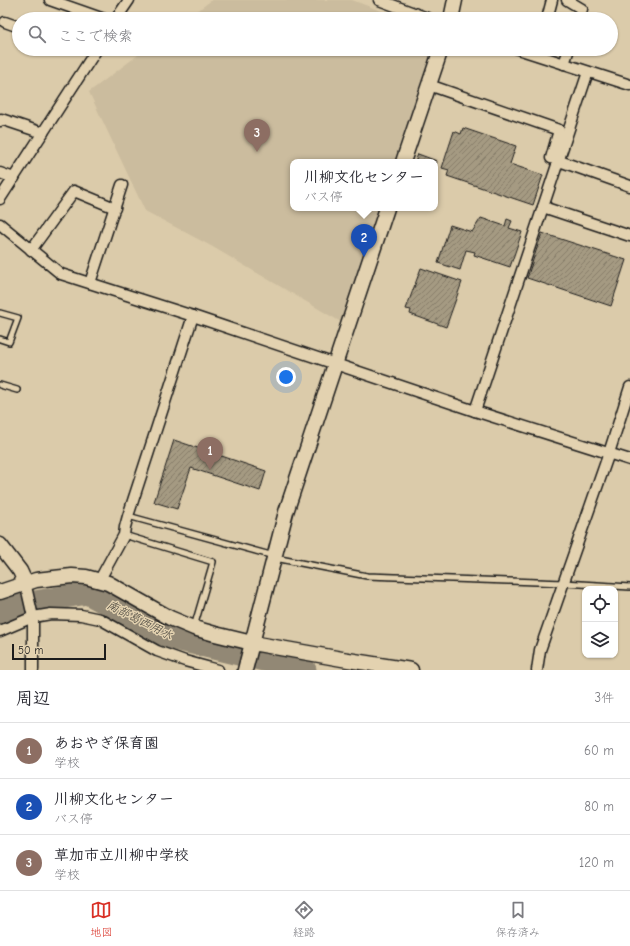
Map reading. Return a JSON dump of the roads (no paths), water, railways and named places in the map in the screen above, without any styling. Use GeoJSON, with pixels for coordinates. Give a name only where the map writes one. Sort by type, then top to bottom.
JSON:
{"type":"FeatureCollection","features":[{"type":"Feature","properties":{"kind":"street"},"geometry":{"type":"LineString","coordinates":[[50,0],[84,12]]}},
{"type":"Feature","properties":{"kind":"street"},"geometry":{"type":"LineString","coordinates":[[120,12],[128,0]]}},
{"type":"Feature","properties":{"kind":"street"},"geometry":{"type":"LineString","coordinates":[[379,0],[411,12]]}},
{"type":"Feature","properties":{"kind":"street"},"geometry":{"type":"LineString","coordinates":[[452,12],[455,0]]}},
{"type":"Feature","properties":{"kind":"street"},"geometry":{"type":"LineString","coordinates":[[549,12],[552,0]]}},
{"type":"Feature","properties":{"kind":"street"},"geometry":{"type":"LineString","coordinates":[[568,0],[582,10],[581,12]]}},
{"type":"Feature","properties":{"kind":"street"},"geometry":{"type":"LineString","coordinates":[[5,22],[12,24]]}},
{"type":"Feature","properties":{"kind":"street"},"geometry":{"type":"LineString","coordinates":[[0,200],[43,133],[88,56]]}},
{"type":"Feature","properties":{"kind":"street"},"geometry":{"type":"LineString","coordinates":[[404,159],[439,56]]}},
{"type":"Feature","properties":{"kind":"street"},"geometry":{"type":"LineString","coordinates":[[547,56],[564,64],[630,85]]}},
{"type":"Feature","properties":{"kind":"street"},"geometry":{"type":"LineString","coordinates":[[564,64],[567,56]]}},
{"type":"Feature","properties":{"kind":"street"},"geometry":{"type":"LineString","coordinates":[[475,411],[588,72]]}},
{"type":"Feature","properties":{"kind":"street"},"geometry":{"type":"LineString","coordinates":[[429,85],[559,130],[551,158],[630,186]]}},
{"type":"Feature","properties":{"kind":"street"},"geometry":{"type":"LineString","coordinates":[[0,121],[1,119],[43,133]]}},
{"type":"Feature","properties":{"kind":"street"},"geometry":{"type":"LineString","coordinates":[[0,173],[14,178]]}},
{"type":"Feature","properties":{"kind":"street"},"geometry":{"type":"LineString","coordinates":[[90,283],[122,185]]}},
{"type":"Feature","properties":{"kind":"street"},"geometry":{"type":"LineString","coordinates":[[31,250],[74,191],[94,201],[115,208]]}},
{"type":"Feature","properties":{"kind":"street"},"geometry":{"type":"LineString","coordinates":[[543,207],[630,236]]}},
{"type":"Feature","properties":{"kind":"street"},"geometry":{"type":"LineString","coordinates":[[245,670],[286,512],[386,211]]}},
{"type":"Feature","properties":{"kind":"street"},"geometry":{"type":"LineString","coordinates":[[0,224],[61,274],[193,316],[475,411],[609,452],[630,460]]}},
{"type":"Feature","properties":{"kind":"street"},"geometry":{"type":"LineString","coordinates":[[99,581],[124,535],[128,516],[193,316]]}},
{"type":"Feature","properties":{"kind":"street"},"geometry":{"type":"LineString","coordinates":[[537,670],[540,650],[630,388]]}},
{"type":"Feature","properties":{"kind":"street"},"geometry":{"type":"LineString","coordinates":[[0,546],[20,571],[26,585],[33,614],[33,670]]}},
{"type":"Feature","properties":{"kind":"street"},"geometry":{"type":"LineString","coordinates":[[0,592],[26,585],[36,580],[72,576],[86,577],[108,583],[159,613],[194,628],[251,646],[411,670]]}},
{"type":"Feature","properties":{"kind":"street"},"geometry":{"type":"LineString","coordinates":[[0,631],[33,614],[81,615],[100,619],[157,651],[185,661],[218,670]]}},
{"type":"Feature","properties":{"kind":"lane"},"geometry":{"type":"LineString","coordinates":[[0,313],[18,318],[9,342],[0,340]]}},
{"type":"Feature","properties":{"kind":"lane"},"geometry":{"type":"LineString","coordinates":[[0,385],[17,390]]}},
{"type":"Feature","properties":{"kind":"lane"},"geometry":{"type":"LineString","coordinates":[[128,516],[275,557],[367,576],[564,583],[630,587]]}},
{"type":"Feature","properties":{"kind":"lane"},"geometry":{"type":"LineString","coordinates":[[124,535],[213,562],[194,628]]}},
{"type":"Feature","properties":{"kind":"waterway","name":"南部葛西用水"},"geometry":{"type":"LineString","coordinates":[[0,614],[12,606],[87,593],[168,637],[305,670]]}},
{"type":"Feature","properties":{"kind":"place","name":"草加市立川柳中学校"},"geometry":{"type":"Point","coordinates":[257,152]}},
{"type":"Feature","properties":{"kind":"place","name":"川柳文化センター"},"geometry":{"type":"Point","coordinates":[364,257]}},
{"type":"Feature","properties":{"kind":"place","name":"あおやぎ保育園"},"geometry":{"type":"Point","coordinates":[210,470]}}]}
